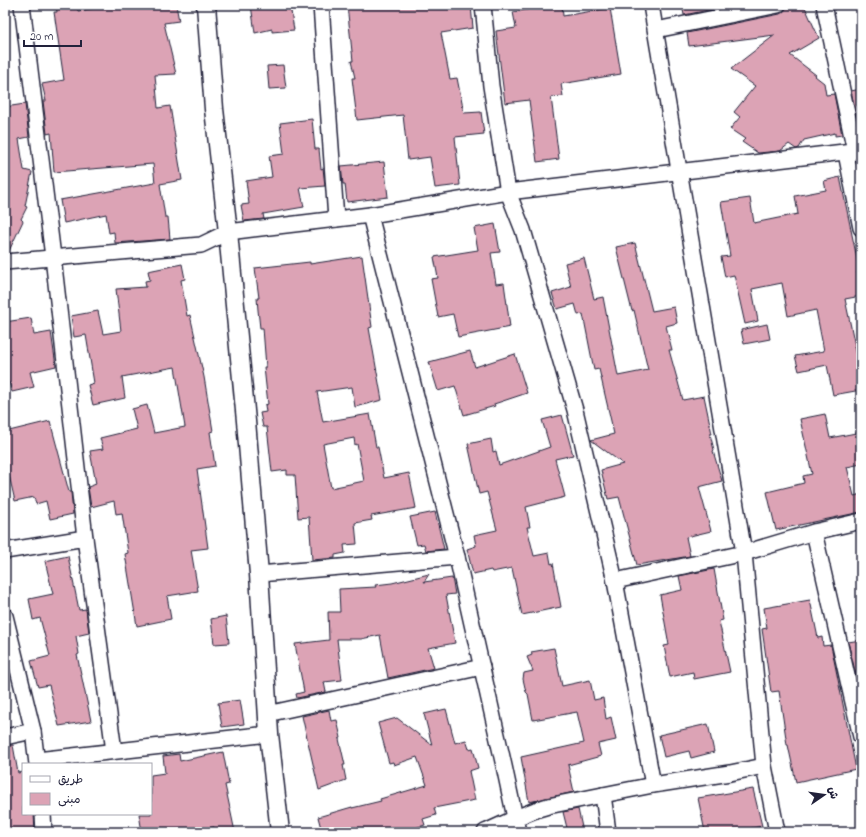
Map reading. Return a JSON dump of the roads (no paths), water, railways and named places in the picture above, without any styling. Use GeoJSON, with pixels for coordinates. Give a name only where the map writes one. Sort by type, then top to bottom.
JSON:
{"type":"FeatureCollection","features":[{"type":"Feature","properties":{"kind":"street"},"geometry":{"type":"LineString","coordinates":[[22,5],[53,257],[85,538],[114,751]]}},
{"type":"Feature","properties":{"kind":"street"},"geometry":{"type":"LineString","coordinates":[[206,5],[214,109],[228,232],[246,421],[259,574],[267,714],[280,832]]}},
{"type":"Feature","properties":{"kind":"street"},"geometry":{"type":"LineString","coordinates":[[320,5],[336,219]]}},
{"type":"Feature","properties":{"kind":"street"},"geometry":{"type":"LineString","coordinates":[[483,5],[491,86],[508,192],[523,230],[575,410],[615,581],[653,785]]}},
{"type":"Feature","properties":{"kind":"street"},"geometry":{"type":"LineString","coordinates":[[651,5],[744,553],[764,766],[777,832]]}},
{"type":"Feature","properties":{"kind":"street"},"geometry":{"type":"LineString","coordinates":[[656,30],[778,5]]}},
{"type":"Feature","properties":{"kind":"street"},"geometry":{"type":"LineString","coordinates":[[824,5],[854,152],[861,228]]}},
{"type":"Feature","properties":{"kind":"street"},"geometry":{"type":"LineString","coordinates":[[5,262],[201,245],[228,232],[370,215],[508,192],[854,152]]}},
{"type":"Feature","properties":{"kind":"street"},"geometry":{"type":"LineString","coordinates":[[370,215],[458,557],[517,826]]}},
{"type":"Feature","properties":{"kind":"street"},"geometry":{"type":"LineString","coordinates":[[615,581],[744,553],[814,532],[861,521]]}},
{"type":"Feature","properties":{"kind":"street"},"geometry":{"type":"LineString","coordinates":[[814,532],[861,737]]}},
{"type":"Feature","properties":{"kind":"street"},"geometry":{"type":"LineString","coordinates":[[5,551],[85,538]]}},
{"type":"Feature","properties":{"kind":"street"},"geometry":{"type":"LineString","coordinates":[[259,574],[458,557]]}},
{"type":"Feature","properties":{"kind":"street"},"geometry":{"type":"LineString","coordinates":[[5,616],[33,731],[37,762],[114,751],[269,734]]}},
{"type":"Feature","properties":{"kind":"street"},"geometry":{"type":"LineString","coordinates":[[267,714],[482,667]]}},
{"type":"Feature","properties":{"kind":"street"},"geometry":{"type":"LineString","coordinates":[[5,737],[33,731]]}},
{"type":"Feature","properties":{"kind":"street"},"geometry":{"type":"LineString","coordinates":[[485,832],[517,826],[532,810],[653,785],[764,766]]}},
{"type":"Feature","properties":{"kind":"street"},"geometry":{"type":"LineString","coordinates":[[603,795],[608,832]]}},
{"type":"Feature","properties":{"kind":"street"},"geometry":{"type":"LineString","coordinates":[[42,815],[44,832]]}}]}
